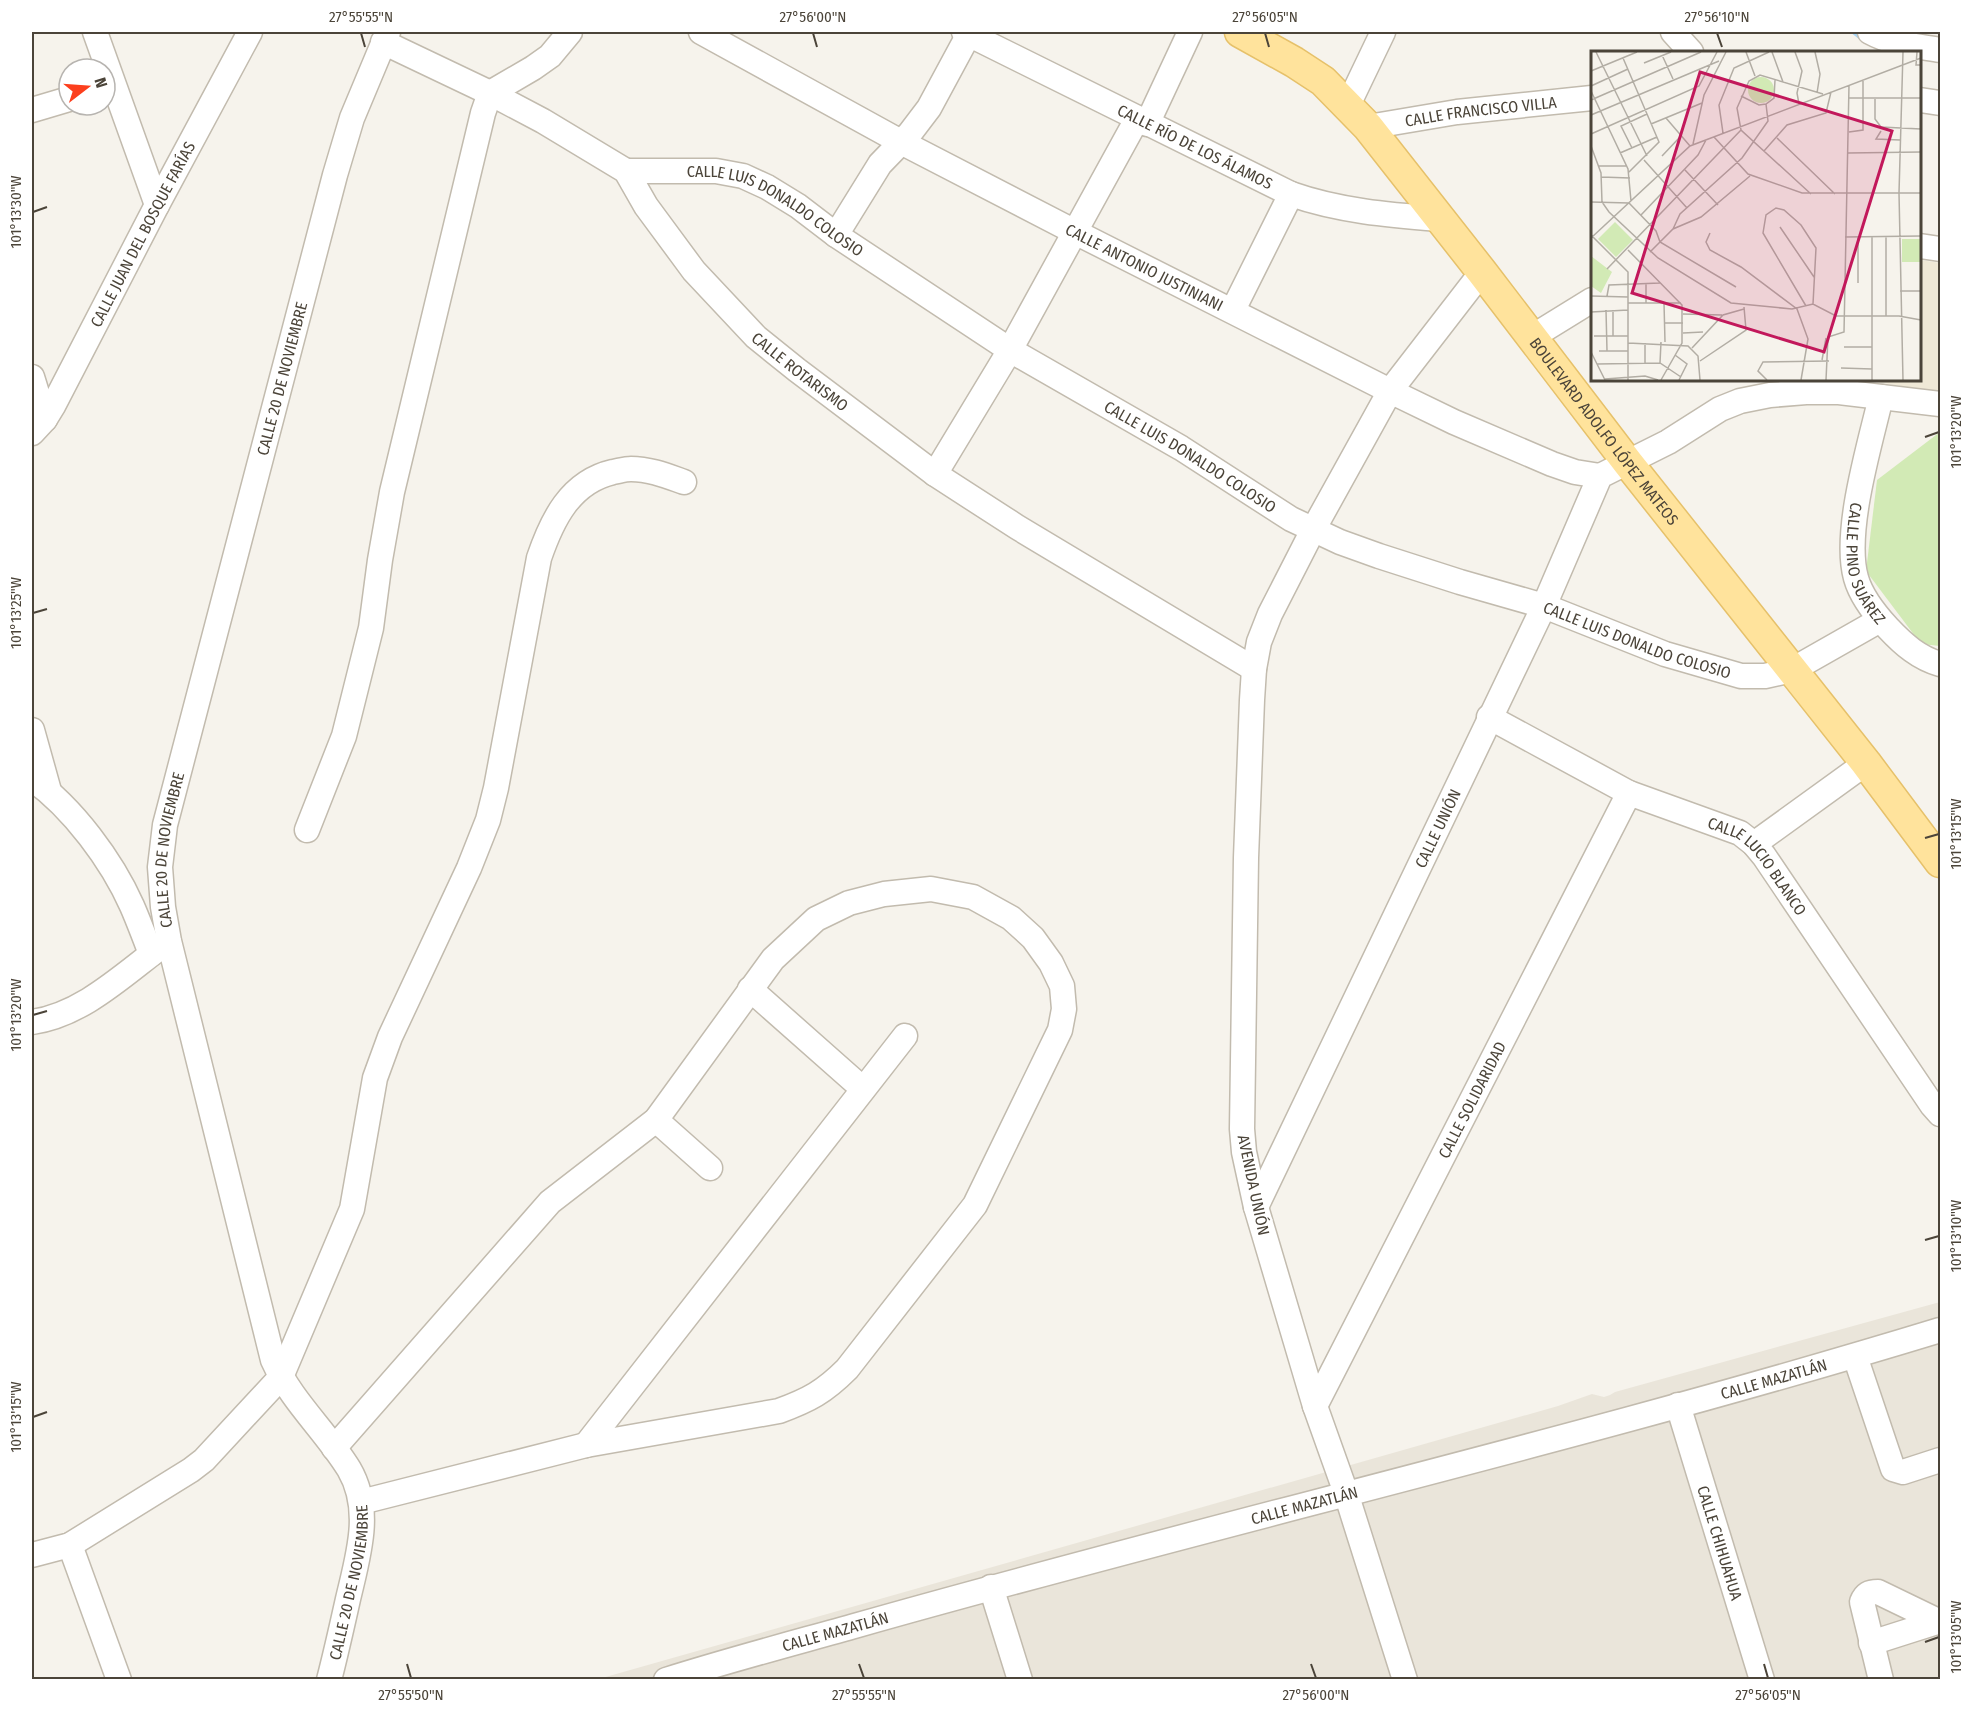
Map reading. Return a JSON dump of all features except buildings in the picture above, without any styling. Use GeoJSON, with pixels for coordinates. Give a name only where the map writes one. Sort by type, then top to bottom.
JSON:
{"type":"FeatureCollection","features":[{"type":"Feature","properties":{"kind":"main road","name":"BOULEVARD ADOLFO LÓPEZ MATEOS"},"geometry":{"type":"LineString","coordinates":[[1240,32],[1323,81],[1368,127],[1941,862]]}},
{"type":"Feature","properties":{"kind":"street"},"geometry":{"type":"LineString","coordinates":[[95,32],[101,57]]}},
{"type":"Feature","properties":{"kind":"street","name":"CALLE JUAN DEL BOSQUE FARÍAS"},"geometry":{"type":"LineString","coordinates":[[38,426],[250,32]]}},
{"type":"Feature","properties":{"kind":"street"},"geometry":{"type":"LineString","coordinates":[[307,830],[344,736],[371,628],[392,492],[483,113],[490,93],[550,56],[570,32]]}},
{"type":"Feature","properties":{"kind":"street","name":"CALLE ANTONIO JUSTINIANI"},"geometry":{"type":"LineString","coordinates":[[701,32],[901,142],[1390,391],[1454,422],[1552,464],[1600,477]]}},
{"type":"Feature","properties":{"kind":"street"},"geometry":{"type":"LineString","coordinates":[[836,235],[880,164],[929,108],[968,32]]}},
{"type":"Feature","properties":{"kind":"street","name":"CALLE RÍO DE LOS ÁLAMOS"},"geometry":{"type":"LineString","coordinates":[[968,32],[1291,194],[1315,202],[1376,213],[1440,219]]}},
{"type":"Feature","properties":{"kind":"street"},"geometry":{"type":"LineString","coordinates":[[935,474],[1010,350],[1075,232],[1142,121],[1190,32]]}},
{"type":"Feature","properties":{"kind":"street"},"geometry":{"type":"LineString","coordinates":[[1348,105],[1383,32]]}},
{"type":"Feature","properties":{"kind":"street"},"geometry":{"type":"LineString","coordinates":[[1673,32],[1689,51]]}},
{"type":"Feature","properties":{"kind":"street"},"geometry":{"type":"LineString","coordinates":[[1870,32],[1897,43],[1941,50]]}},
{"type":"Feature","properties":{"kind":"street","name":"CALLE ROTARISMO"},"geometry":{"type":"LineString","coordinates":[[386,37],[543,121],[626,171],[646,206],[694,271],[756,336],[861,420],[935,474],[1017,527],[1254,669]]}},
{"type":"Feature","properties":{"kind":"street","name":"CALLE 20 DE NOVIEMBRE"},"geometry":{"type":"LineString","coordinates":[[329,1680],[362,1540],[362,1502],[350,1472],[281,1377],[267,1338],[160,948],[163,907],[160,867],[165,825],[335,174],[352,118],[386,37]]}},
{"type":"Feature","properties":{"kind":"street","name":"CALLE FRANCISCO VILLA"},"geometry":{"type":"LineString","coordinates":[[1368,127],[1457,112],[1591,98]]}},
{"type":"Feature","properties":{"kind":"street"},"geometry":{"type":"LineString","coordinates":[[1921,100],[1941,104]]}},
{"type":"Feature","properties":{"kind":"street"},"geometry":{"type":"LineString","coordinates":[[32,110],[57,103]]}},
{"type":"Feature","properties":{"kind":"street"},"geometry":{"type":"LineString","coordinates":[[117,107],[157,205]]}},
{"type":"Feature","properties":{"kind":"street","name":"CALLE LUIS DONALDO COLOSIO"},"geometry":{"type":"LineString","coordinates":[[626,171],[716,171],[743,176],[767,187],[1010,350],[1181,448],[1291,519],[1313,530],[1389,559],[1544,606],[1665,654],[1741,676],[1765,676],[1792,670],[1880,620]]}},
{"type":"Feature","properties":{"kind":"street"},"geometry":{"type":"LineString","coordinates":[[1233,310],[1291,194]]}},
{"type":"Feature","properties":{"kind":"street"},"geometry":{"type":"LineString","coordinates":[[1921,246],[1941,249]]}},
{"type":"Feature","properties":{"kind":"street","name":"AVENIDA UNIÓN"},"geometry":{"type":"LineString","coordinates":[[1406,1680],[1346,1493],[1315,1407],[1256,1207],[1244,1152],[1242,1129],[1246,858],[1254,669],[1259,642],[1270,614],[1313,530],[1390,391],[1482,272]]}},
{"type":"Feature","properties":{"kind":"street"},"geometry":{"type":"LineString","coordinates":[[1532,337],[1591,301]]}},
{"type":"Feature","properties":{"kind":"street"},"geometry":{"type":"LineString","coordinates":[[32,376],[38,426]]}},
{"type":"Feature","properties":{"kind":"street"},"geometry":{"type":"LineString","coordinates":[[1600,477],[1668,442],[1720,410],[1740,401],[1770,394],[1839,392],[1941,404]]}},
{"type":"Feature","properties":{"kind":"street","name":"CALLE PINO SUÁREZ"},"geometry":{"type":"LineString","coordinates":[[1881,397],[1860,488],[1853,541],[1856,580],[1880,620],[1913,652],[1926,660],[1941,664]]}},
{"type":"Feature","properties":{"kind":"street"},"geometry":{"type":"LineString","coordinates":[[32,1555],[70,1545],[204,1460],[281,1377],[352,1209],[375,1078],[390,1037],[469,868],[488,820],[510,714],[532,588],[549,528],[565,502],[582,486],[603,475],[630,469],[655,472],[684,482]]}},
{"type":"Feature","properties":{"kind":"street","name":"CALLE UNIÓN"},"geometry":{"type":"LineString","coordinates":[[1256,1207],[1544,606],[1600,477]]}},
{"type":"Feature","properties":{"kind":"street","name":"CALLE LUCIO BLANCO"},"geometry":{"type":"LineString","coordinates":[[1489,717],[1629,793],[1724,826],[1740,833],[1754,844],[1932,1105],[1941,1114]]}},
{"type":"Feature","properties":{"kind":"street"},"geometry":{"type":"LineString","coordinates":[[32,730],[40,785],[84,830],[110,866],[160,948],[94,996],[64,1012],[32,1022]]}},
{"type":"Feature","properties":{"kind":"street"},"geometry":{"type":"LineString","coordinates":[[1754,844],[1866,763]]}},
{"type":"Feature","properties":{"kind":"street","name":"CALLE SOLIDARIDAD"},"geometry":{"type":"LineString","coordinates":[[1315,1407],[1629,793]]}},
{"type":"Feature","properties":{"kind":"street"},"geometry":{"type":"LineString","coordinates":[[334,1448],[550,1202],[656,1120],[773,959],[816,919],[849,903],[866,898],[931,889],[973,897],[1011,918],[1033,938],[1051,963],[1062,986],[1064,1009],[1060,1030],[975,1205],[847,1369],[830,1387],[807,1401],[779,1411],[586,1445],[362,1502]]}},
{"type":"Feature","properties":{"kind":"street"},"geometry":{"type":"LineString","coordinates":[[750,989],[863,1089]]}},
{"type":"Feature","properties":{"kind":"street"},"geometry":{"type":"LineString","coordinates":[[586,1445],[905,1036]]}},
{"type":"Feature","properties":{"kind":"street"},"geometry":{"type":"LineString","coordinates":[[656,1120],[710,1168]]}},
{"type":"Feature","properties":{"kind":"street","name":"CALLE MAZATLÁN"},"geometry":{"type":"LineString","coordinates":[[666,1680],[992,1587],[1678,1405],[1941,1330]]}},
{"type":"Feature","properties":{"kind":"street"},"geometry":{"type":"LineString","coordinates":[[1855,1356],[1893,1469],[1903,1472],[1941,1460]]}},
{"type":"Feature","properties":{"kind":"street","name":"CALLE CHIHUAHUA"},"geometry":{"type":"LineString","coordinates":[[1678,1405],[1762,1680]]}},
{"type":"Feature","properties":{"kind":"street"},"geometry":{"type":"LineString","coordinates":[[70,1545],[119,1680]]}},
{"type":"Feature","properties":{"kind":"street"},"geometry":{"type":"LineString","coordinates":[[992,1587],[1020,1680]]}},
{"type":"Feature","properties":{"kind":"street"},"geometry":{"type":"LineString","coordinates":[[1881,1680],[1862,1602],[1865,1595],[1878,1592],[1940,1622]]}},
{"type":"Feature","properties":{"kind":"street"},"geometry":{"type":"LineString","coordinates":[[1871,1643],[1940,1622]]}},
{"type":"Feature","properties":{"kind":"shaded area"},"geometry":{"type":"Polygon","coordinates":[[[1921,260],[1940,263],[1940,392],[1869,381],[1921,381],[1921,260]]]}},
{"type":"Feature","properties":{"kind":"shaded area"},"geometry":{"type":"Polygon","coordinates":[[[1940,1302],[1940,1679],[595,1680],[1558,1406],[1592,1394],[1604,1397],[1615,1392],[1940,1302]]]}},
{"type":"Feature","properties":{"kind":"green space"},"geometry":{"type":"Polygon","coordinates":[[[1940,432],[1940,646],[1921,644],[1866,571],[1877,480],[1940,432]]]}},
{"type":"Feature","properties":{"kind":"waterway"},"geometry":{"type":"LineString","coordinates":[[1854,32],[1863,39]]}}]}
